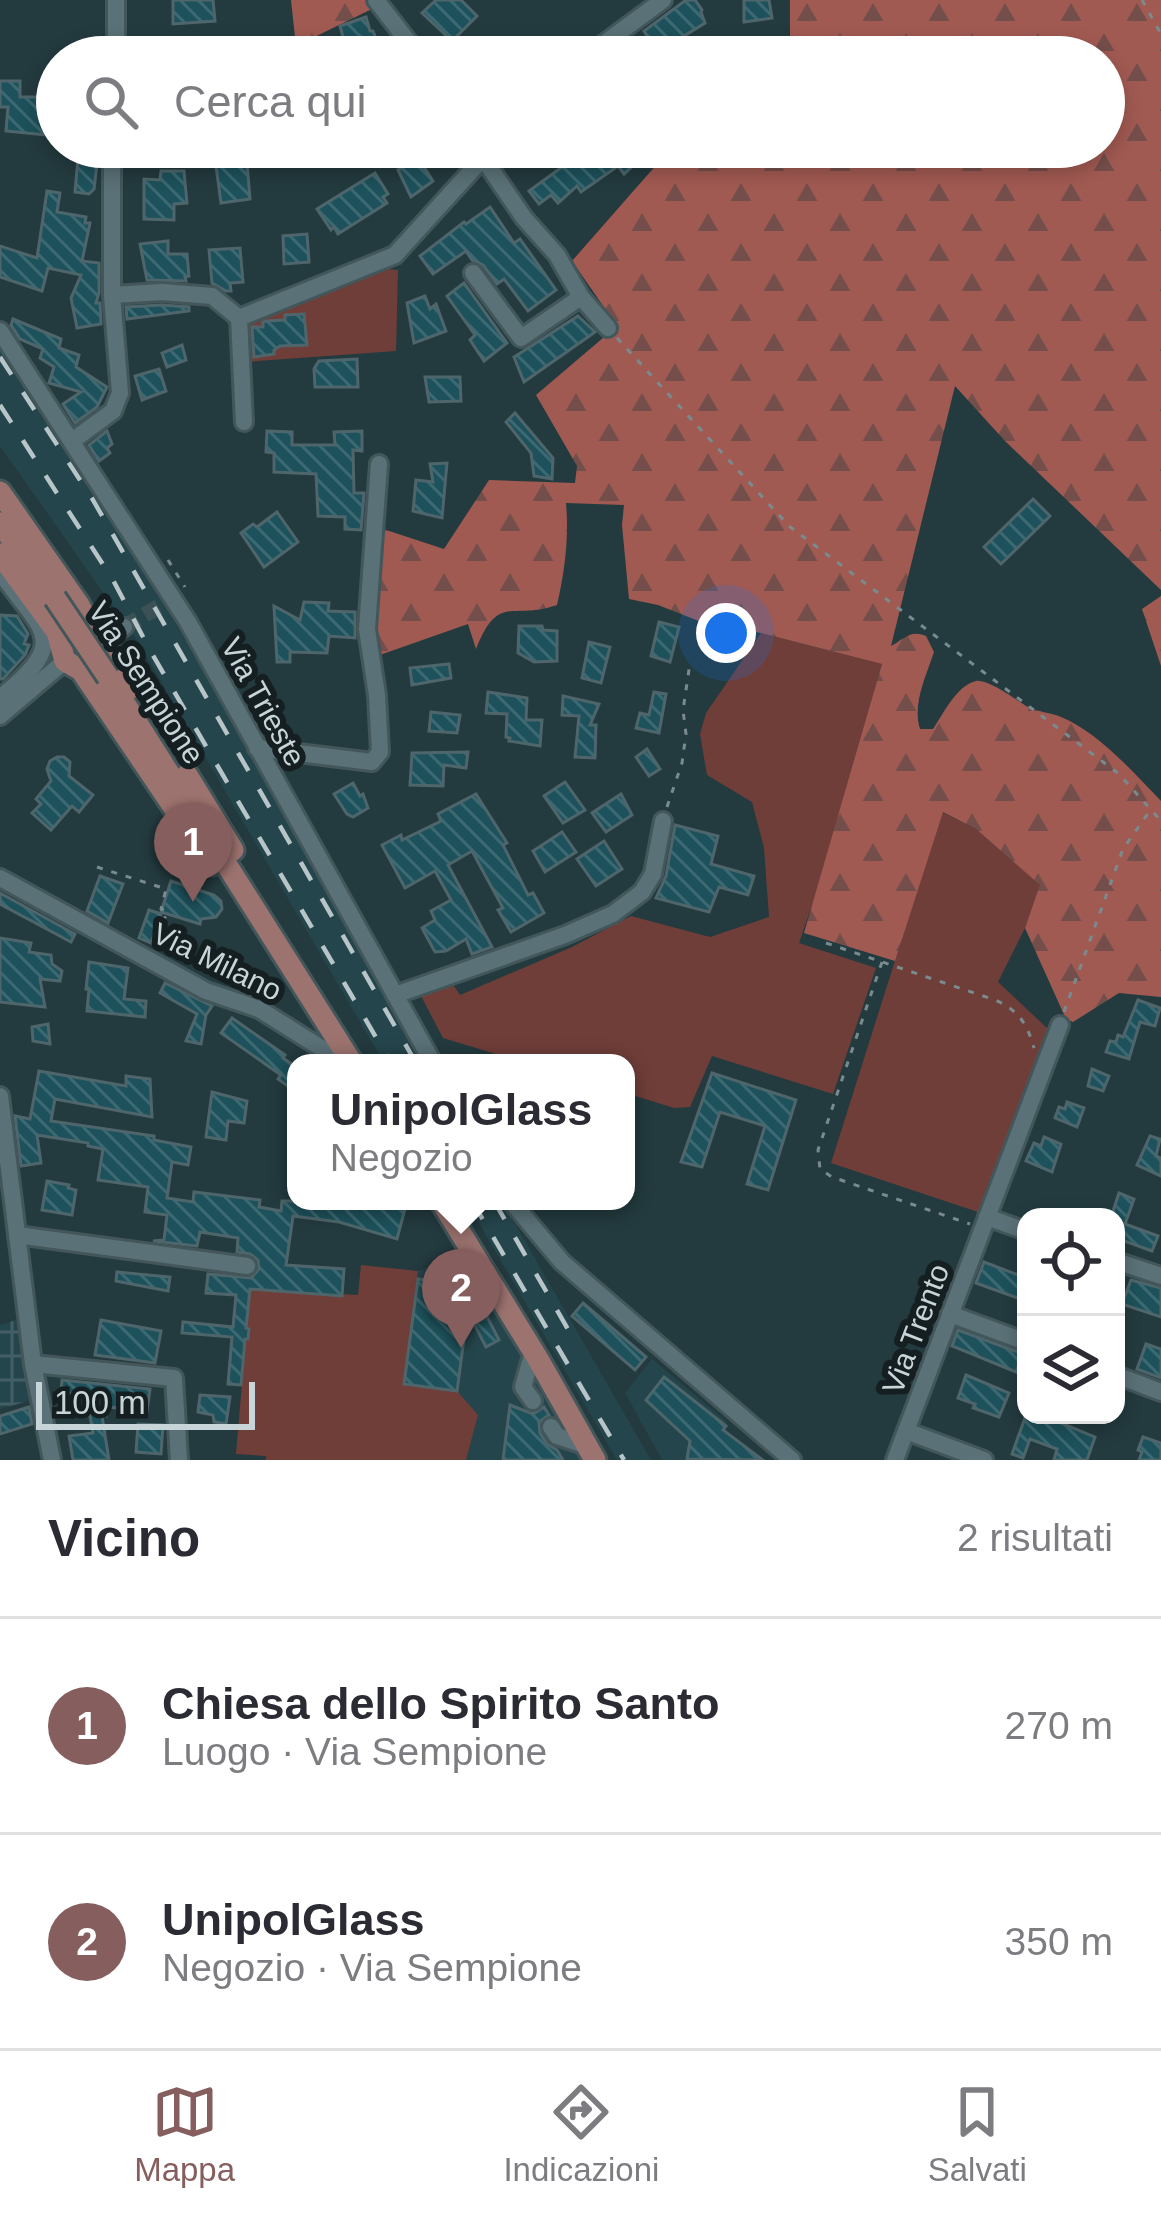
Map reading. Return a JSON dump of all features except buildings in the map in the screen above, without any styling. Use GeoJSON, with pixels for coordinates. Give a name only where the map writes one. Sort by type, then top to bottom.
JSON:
{"type":"FeatureCollection","features":[{"type":"Feature","properties":{"kind":"main road"},"geometry":{"type":"LineString","coordinates":[[0,492],[220,825],[256,895],[257,914]]}},
{"type":"Feature","properties":{"kind":"main road","name":"Via Sempione"},"geometry":{"type":"LineString","coordinates":[[0,523],[108,677],[343,1054]]}},
{"type":"Feature","properties":{"kind":"main road"},"geometry":{"type":"LineString","coordinates":[[0,554],[194,841],[218,872],[237,882]]}},
{"type":"Feature","properties":{"kind":"main road"},"geometry":{"type":"LineString","coordinates":[[69,658],[72,628],[100,637]]}},
{"type":"Feature","properties":{"kind":"main road"},"geometry":{"type":"LineString","coordinates":[[69,658],[98,664],[100,637]]}},
{"type":"Feature","properties":{"kind":"main road"},"geometry":{"type":"LineString","coordinates":[[446,1210],[591,1453]]}},
{"type":"Feature","properties":{"kind":"street"},"geometry":{"type":"LineString","coordinates":[[116,0],[116,36]]}},
{"type":"Feature","properties":{"kind":"street"},"geometry":{"type":"LineString","coordinates":[[376,0],[404,36]]}},
{"type":"Feature","properties":{"kind":"street"},"geometry":{"type":"LineString","coordinates":[[614,36],[663,0]]}},
{"type":"Feature","properties":{"kind":"street"},"geometry":{"type":"LineString","coordinates":[[72,441],[113,411],[120,393],[112,295],[112,168]]}},
{"type":"Feature","properties":{"kind":"street"},"geometry":{"type":"LineString","coordinates":[[238,318],[395,254],[471,168]]}},
{"type":"Feature","properties":{"kind":"street"},"geometry":{"type":"LineString","coordinates":[[493,168],[524,218],[557,255],[581,297],[608,328]]}},
{"type":"Feature","properties":{"kind":"street"},"geometry":{"type":"LineString","coordinates":[[473,273],[521,338],[581,297]]}},
{"type":"Feature","properties":{"kind":"street"},"geometry":{"type":"LineString","coordinates":[[112,295],[212,296],[238,318],[244,422]]}},
{"type":"Feature","properties":{"kind":"street","name":"Via Trieste"},"geometry":{"type":"LineString","coordinates":[[0,331],[257,748],[428,1054]]}},
{"type":"Feature","properties":{"kind":"street"},"geometry":{"type":"LineString","coordinates":[[257,748],[372,762],[380,752],[367,629],[379,464]]}},
{"type":"Feature","properties":{"kind":"street"},"geometry":{"type":"LineString","coordinates":[[0,572],[41,627],[44,646],[30,674],[0,698]]}},
{"type":"Feature","properties":{"kind":"street"},"geometry":{"type":"LineString","coordinates":[[100,637],[124,627]]}},
{"type":"Feature","properties":{"kind":"street"},"geometry":{"type":"LineString","coordinates":[[0,716],[69,658]]}},
{"type":"Feature","properties":{"kind":"street"},"geometry":{"type":"LineString","coordinates":[[395,995],[613,914],[642,892],[653,874],[663,820]]}},
{"type":"Feature","properties":{"kind":"street","name":"Via Milano"},"geometry":{"type":"LineString","coordinates":[[0,878],[206,991],[259,1009],[333,1054]]}},
{"type":"Feature","properties":{"kind":"street","name":"Via Trento"},"geometry":{"type":"LineString","coordinates":[[895,1460],[1060,1025]]}},
{"type":"Feature","properties":{"kind":"street"},"geometry":{"type":"LineString","coordinates":[[0,1096],[33,1364],[52,1460]]}},
{"type":"Feature","properties":{"kind":"street"},"geometry":{"type":"LineString","coordinates":[[519,1210],[562,1262],[792,1460]]}},
{"type":"Feature","properties":{"kind":"street"},"geometry":{"type":"LineString","coordinates":[[985,1223],[1017,1229]]}},
{"type":"Feature","properties":{"kind":"street"},"geometry":{"type":"LineString","coordinates":[[17,1235],[248,1266]]}},
{"type":"Feature","properties":{"kind":"street"},"geometry":{"type":"LineString","coordinates":[[1125,1264],[1161,1276]]}},
{"type":"Feature","properties":{"kind":"street"},"geometry":{"type":"LineString","coordinates":[[950,1314],[1017,1339]]}},
{"type":"Feature","properties":{"kind":"street"},"geometry":{"type":"LineString","coordinates":[[533,1352],[523,1387],[533,1401]]}},
{"type":"Feature","properties":{"kind":"street"},"geometry":{"type":"LineString","coordinates":[[33,1364],[174,1378],[179,1460]]}},
{"type":"Feature","properties":{"kind":"street"},"geometry":{"type":"LineString","coordinates":[[1125,1379],[1161,1392]]}},
{"type":"Feature","properties":{"kind":"street"},"geometry":{"type":"LineString","coordinates":[[551,1427],[556,1436],[591,1453]]}},
{"type":"Feature","properties":{"kind":"street"},"geometry":{"type":"LineString","coordinates":[[906,1431],[984,1460]]}},
{"type":"Feature","properties":{"kind":"path"},"geometry":{"type":"LineString","coordinates":[[1142,0],[1161,34]]}},
{"type":"Feature","properties":{"kind":"path"},"geometry":{"type":"LineString","coordinates":[[608,328],[789,526],[1119,774],[1161,820]]}},
{"type":"Feature","properties":{"kind":"path"},"geometry":{"type":"LineString","coordinates":[[663,820],[682,763],[690,663]]}},
{"type":"Feature","properties":{"kind":"path"},"geometry":{"type":"LineString","coordinates":[[1060,1025],[1123,849],[1150,809]]}},
{"type":"Feature","properties":{"kind":"path"},"geometry":{"type":"LineString","coordinates":[[98,867],[166,889],[160,909],[167,911],[154,953]]}},
{"type":"Feature","properties":{"kind":"path"},"geometry":{"type":"LineString","coordinates":[[826,944],[1016,1009],[1033,1043],[1040,1079]]}},
{"type":"Feature","properties":{"kind":"path"},"geometry":{"type":"LineString","coordinates":[[882,962],[818,1150],[820,1169],[832,1177],[985,1223]]}},
{"type":"Feature","properties":{"kind":"shaded area"},"geometry":{"type":"Polygon","coordinates":[[[376,268],[398,270],[396,351],[245,362],[246,325],[254,317],[376,268]]]}},
{"type":"Feature","properties":{"kind":"shaded area"},"geometry":{"type":"Polygon","coordinates":[[[0,345],[231,715],[419,1054],[379,1054],[138,642],[0,446],[0,345]]]}},
{"type":"Feature","properties":{"kind":"shaded area"},"geometry":{"type":"Polygon","coordinates":[[[761,633],[882,664],[799,943],[876,968],[833,1094],[712,1056],[690,1107],[674,1108],[635,1096],[635,1054],[496,1054],[443,1038],[420,994],[454,986],[460,995],[631,916],[710,937],[769,917],[764,848],[752,802],[707,775],[700,734],[706,713],[761,633]]]}},
{"type":"Feature","properties":{"kind":"shaded area"},"geometry":{"type":"Polygon","coordinates":[[[942,812],[976,829],[1041,885],[998,982],[1048,1029],[981,1213],[831,1163],[942,812]]]}},
{"type":"Feature","properties":{"kind":"shaded area"},"geometry":{"type":"Polygon","coordinates":[[[471,1210],[507,1210],[651,1460],[617,1460],[471,1210]]]}},
{"type":"Feature","properties":{"kind":"shaded area"},"geometry":{"type":"Polygon","coordinates":[[[460,1256],[523,1351],[586,1460],[466,1460],[478,1414],[404,1384],[418,1271],[460,1256]]]}},
{"type":"Feature","properties":{"kind":"shaded area"},"geometry":{"type":"Polygon","coordinates":[[[361,1265],[418,1271],[404,1384],[457,1391],[478,1415],[466,1460],[266,1460],[266,1456],[236,1454],[250,1289],[358,1295],[361,1265]]]}},
{"type":"Feature","properties":{"kind":"shaded area"},"geometry":{"type":"Polygon","coordinates":[[[22,1318],[32,1400],[0,1409],[0,1325],[22,1318]]]}},
{"type":"Feature","properties":{"kind":"shaded area"},"geometry":{"type":"Polygon","coordinates":[[[652,1359],[727,1422],[708,1460],[662,1460],[625,1393],[652,1359]]]}},
{"type":"Feature","properties":{"kind":"green space"},"geometry":{"type":"Polygon","coordinates":[[[291,0],[370,0],[376,7],[317,36],[295,36],[291,0]]]}},
{"type":"Feature","properties":{"kind":"green space"},"geometry":{"type":"Polygon","coordinates":[[[790,0],[1161,0],[1161,590],[1005,441],[955,386],[891,646],[920,634],[934,652],[919,700],[920,729],[933,729],[957,694],[981,681],[1026,706],[1075,724],[1115,754],[1161,801],[1161,997],[1119,993],[1073,1022],[1066,1019],[1025,928],[1040,885],[976,829],[943,812],[895,961],[804,933],[882,664],[704,623],[629,599],[624,505],[566,503],[566,554],[557,605],[500,614],[476,649],[468,624],[377,656],[380,528],[444,549],[489,480],[575,483],[577,466],[536,395],[617,326],[572,261],[654,168],[1125,168],[1125,36],[790,36],[790,0]]]}},
{"type":"Feature","properties":{"kind":"green space"},"geometry":{"type":"Polygon","coordinates":[[[1161,596],[1161,666],[1142,609],[1161,596]]]}},
{"type":"Feature","properties":{"kind":"tunnel"},"geometry":{"type":"LineString","coordinates":[[124,627],[165,603]]}},
{"type":"Feature","properties":{"kind":"railway"},"geometry":{"type":"LineString","coordinates":[[0,357],[93,500],[411,1054]]}},
{"type":"Feature","properties":{"kind":"railway"},"geometry":{"type":"LineString","coordinates":[[0,405],[113,580],[386,1054]]}},
{"type":"Feature","properties":{"kind":"railway"},"geometry":{"type":"LineString","coordinates":[[477,1210],[624,1460]]}},
{"type":"Feature","properties":{"kind":"railway"},"geometry":{"type":"LineString","coordinates":[[499,1210],[569,1331]]}},
{"type":"Feature","properties":{"kind":"place","name":"Chiesa dello Spirito Santo"},"geometry":{"type":"Point","coordinates":[193,902]}},
{"type":"Feature","properties":{"kind":"place","name":"UnipolGlass"},"geometry":{"type":"Point","coordinates":[461,1348]}}]}
